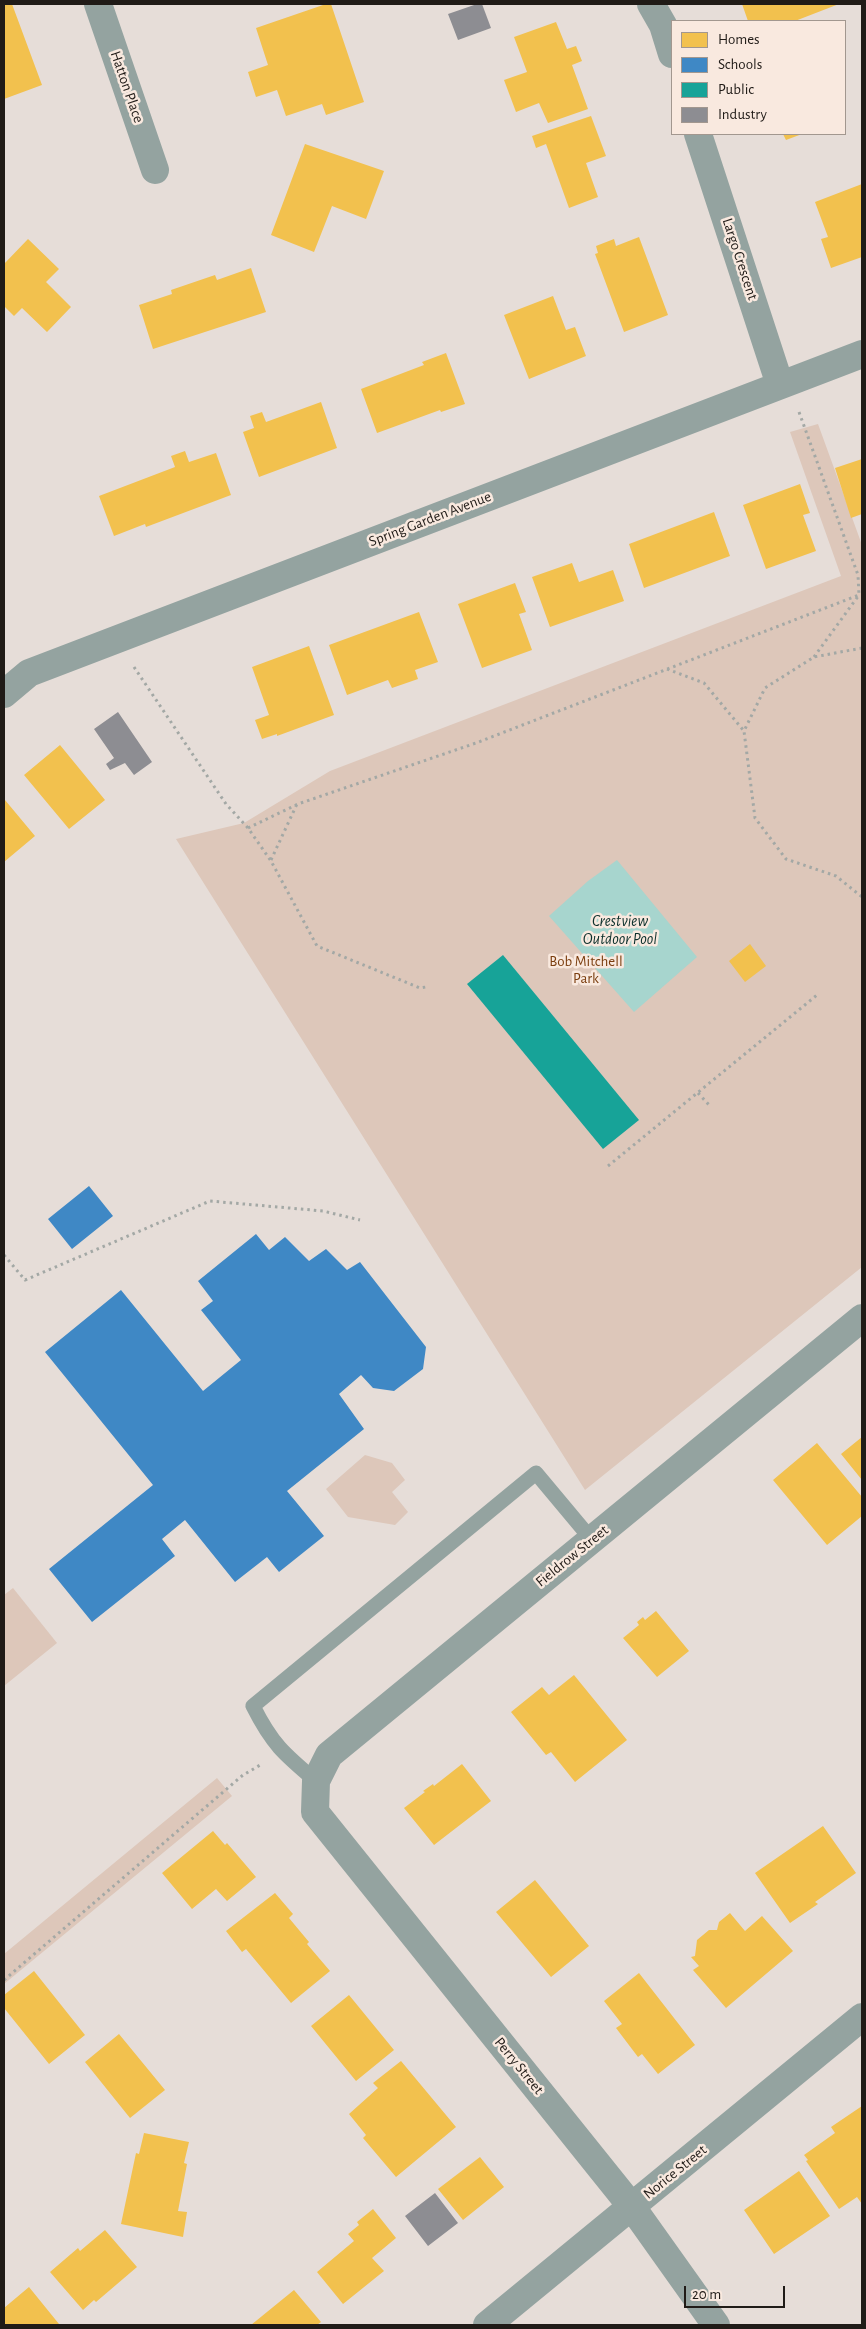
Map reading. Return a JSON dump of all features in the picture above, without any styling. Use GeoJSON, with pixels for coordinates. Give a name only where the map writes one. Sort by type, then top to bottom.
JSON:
{"type":"FeatureCollection","features":[{"type":"Feature","properties":{"kind":"street","name":"Hatton Place"},"geometry":{"type":"LineString","coordinates":[[98,4],[155,170]]}},
{"type":"Feature","properties":{"kind":"street"},"geometry":{"type":"LineString","coordinates":[[651,4],[663,25],[671,51]]}},
{"type":"Feature","properties":{"kind":"street","name":"Largo Crescent"},"geometry":{"type":"LineString","coordinates":[[698,135],[780,385]]}},
{"type":"Feature","properties":{"kind":"street","name":"Spring Garden Avenue"},"geometry":{"type":"LineString","coordinates":[[4,694],[29,673],[862,354]]}},
{"type":"Feature","properties":{"kind":"street","name":"Fieldrow Street"},"geometry":{"type":"LineString","coordinates":[[315,1812],[316,1781],[329,1755],[862,1318]]}},
{"type":"Feature","properties":{"kind":"street","name":"Perry Street"},"geometry":{"type":"LineString","coordinates":[[315,1812],[632,2207],[716,2325]]}},
{"type":"Feature","properties":{"kind":"street","name":"Norice Street"},"geometry":{"type":"LineString","coordinates":[[487,2325],[862,2017]]}},
{"type":"Feature","properties":{"kind":"lane"},"geometry":{"type":"LineString","coordinates":[[316,1781],[282,1753],[268,1735],[253,1706],[536,1473],[592,1540]]}},
{"type":"Feature","properties":{"kind":"path"},"geometry":{"type":"LineString","coordinates":[[780,385],[797,406],[858,575],[858,595],[814,657]]}},
{"type":"Feature","properties":{"kind":"path"},"geometry":{"type":"LineString","coordinates":[[248,828],[298,804],[476,742],[858,595]]}},
{"type":"Feature","properties":{"kind":"path"},"geometry":{"type":"LineString","coordinates":[[115,640],[226,804],[248,828],[271,860],[317,946],[420,988],[426,987]]}},
{"type":"Feature","properties":{"kind":"path"},"geometry":{"type":"LineString","coordinates":[[744,731],[765,688],[814,657],[862,648]]}},
{"type":"Feature","properties":{"kind":"path"},"geometry":{"type":"LineString","coordinates":[[667,669],[704,683],[744,731],[755,818],[786,859],[836,876],[862,897]]}},
{"type":"Feature","properties":{"kind":"path"},"geometry":{"type":"LineString","coordinates":[[271,860],[298,804]]}},
{"type":"Feature","properties":{"kind":"path"},"geometry":{"type":"LineString","coordinates":[[608,1166],[817,995]]}},
{"type":"Feature","properties":{"kind":"path"},"geometry":{"type":"LineString","coordinates":[[698,1093],[710,1106]]}},
{"type":"Feature","properties":{"kind":"path"},"geometry":{"type":"LineString","coordinates":[[4,1255],[25,1280],[210,1201],[323,1212],[360,1220]]}},
{"type":"Feature","properties":{"kind":"path"},"geometry":{"type":"LineString","coordinates":[[4,1980],[243,1775],[282,1753]]}},
{"type":"Feature","properties":{"kind":"green space","name":"Bob Mitchell Park"},"geometry":{"type":"Polygon","coordinates":[[[818,424],[862,545],[862,1267],[585,1490],[176,839],[244,823],[330,771],[841,576],[790,432],[818,424]]]}},
{"type":"Feature","properties":{"kind":"green space"},"geometry":{"type":"Polygon","coordinates":[[[365,1455],[392,1463],[405,1480],[392,1492],[408,1512],[395,1525],[348,1517],[326,1489],[365,1455]]]}},
{"type":"Feature","properties":{"kind":"green space"},"geometry":{"type":"Polygon","coordinates":[[[13,1588],[57,1643],[4,1686],[4,1595],[13,1588]]]}},
{"type":"Feature","properties":{"kind":"green space"},"geometry":{"type":"Polygon","coordinates":[[[217,1778],[232,1796],[4,1984],[4,1954],[217,1778]]]}},
{"type":"Feature","properties":{"kind":"water","name":"Crestview Outdoor Pool"},"geometry":{"type":"Polygon","coordinates":[[[617,860],[697,957],[634,1012],[549,916],[588,881],[617,860]]]}},
{"type":"Feature","properties":{"kind":"building: Homes"},"geometry":{"type":"Polygon","coordinates":[[[4,4],[12,4],[42,85],[4,99],[4,4]]]}},
{"type":"Feature","properties":{"kind":"building: Homes"},"geometry":{"type":"Polygon","coordinates":[[[326,4],[331,4],[364,102],[326,115],[322,104],[286,116],[277,90],[256,97],[248,72],[268,65],[256,28],[326,4]]]}},
{"type":"Feature","properties":{"kind":"building: Homes"},"geometry":{"type":"Polygon","coordinates":[[[742,4],[839,4],[798,20],[748,20],[742,4]]]}},
{"type":"Feature","properties":{"kind":"building: Homes"},"geometry":{"type":"Polygon","coordinates":[[[556,22],[567,49],[576,46],[582,61],[572,65],[588,109],[548,123],[539,103],[516,112],[504,80],[527,72],[514,37],[556,22]]]}},
{"type":"Feature","properties":{"kind":"building: Homes"},"geometry":{"type":"Polygon","coordinates":[[[591,116],[606,156],[586,163],[598,197],[569,208],[546,144],[536,148],[532,136],[591,116]]]}},
{"type":"Feature","properties":{"kind":"building: Homes"},"geometry":{"type":"Polygon","coordinates":[[[784,135],[799,135],[786,140],[784,135]]]}},
{"type":"Feature","properties":{"kind":"building: Homes"},"geometry":{"type":"Polygon","coordinates":[[[305,144],[384,171],[366,219],[332,206],[314,252],[271,235],[305,144]]]}},
{"type":"Feature","properties":{"kind":"building: Homes"},"geometry":{"type":"Polygon","coordinates":[[[862,184],[862,257],[831,268],[821,239],[828,237],[815,202],[862,184]]]}},
{"type":"Feature","properties":{"kind":"building: Homes"},"geometry":{"type":"Polygon","coordinates":[[[639,237],[668,315],[624,332],[595,254],[598,253],[596,246],[614,239],[616,246],[639,237]]]}},
{"type":"Feature","properties":{"kind":"building: Homes"},"geometry":{"type":"Polygon","coordinates":[[[28,239],[59,269],[46,282],[71,307],[47,332],[22,308],[14,316],[4,306],[4,264],[28,239]]]}},
{"type":"Feature","properties":{"kind":"building: Homes"},"geometry":{"type":"Polygon","coordinates":[[[251,268],[266,312],[153,349],[139,305],[172,294],[171,290],[215,275],[217,280],[251,268]]]}},
{"type":"Feature","properties":{"kind":"building: Homes"},"geometry":{"type":"Polygon","coordinates":[[[553,296],[566,330],[575,327],[586,356],[529,379],[504,315],[553,296]]]}},
{"type":"Feature","properties":{"kind":"building: Homes"},"geometry":{"type":"Polygon","coordinates":[[[446,353],[465,404],[441,412],[440,410],[377,433],[361,389],[424,365],[422,362],[446,353]]]}},
{"type":"Feature","properties":{"kind":"building: Homes"},"geometry":{"type":"Polygon","coordinates":[[[321,402],[337,448],[259,477],[243,432],[254,428],[250,416],[262,412],[266,422],[321,402]]]}},
{"type":"Feature","properties":{"kind":"building: Homes"},"geometry":{"type":"Polygon","coordinates":[[[185,451],[189,462],[216,453],[231,495],[146,527],[145,524],[114,536],[99,496],[175,467],[171,456],[185,451]]]}},
{"type":"Feature","properties":{"kind":"building: Homes"},"geometry":{"type":"Polygon","coordinates":[[[862,459],[862,514],[851,518],[835,468],[862,459]]]}},
{"type":"Feature","properties":{"kind":"building: Homes"},"geometry":{"type":"Polygon","coordinates":[[[800,484],[810,513],[803,515],[816,551],[766,569],[743,505],[800,484]]]}},
{"type":"Feature","properties":{"kind":"building: Homes"},"geometry":{"type":"Polygon","coordinates":[[[714,512],[730,556],[644,588],[629,544],[714,512]]]}},
{"type":"Feature","properties":{"kind":"building: Homes"},"geometry":{"type":"Polygon","coordinates":[[[572,563],[579,582],[613,570],[624,601],[550,627],[532,577],[572,563]]]}},
{"type":"Feature","properties":{"kind":"building: Homes"},"geometry":{"type":"Polygon","coordinates":[[[515,583],[526,612],[519,614],[532,650],[482,668],[458,604],[515,583]]]}},
{"type":"Feature","properties":{"kind":"building: Homes"},"geometry":{"type":"Polygon","coordinates":[[[419,612],[438,662],[415,670],[418,679],[392,688],[388,680],[347,695],[329,645],[419,612]]]}},
{"type":"Feature","properties":{"kind":"building: Homes"},"geometry":{"type":"Polygon","coordinates":[[[309,646],[334,715],[277,736],[277,734],[262,739],[255,720],[269,715],[252,667],[309,646]]]}},
{"type":"Feature","properties":{"kind":"building: Homes"},"geometry":{"type":"Polygon","coordinates":[[[60,745],[105,800],[69,829],[24,775],[60,745]]]}},
{"type":"Feature","properties":{"kind":"building: Homes"},"geometry":{"type":"Polygon","coordinates":[[[4,801],[35,836],[4,862],[4,801]]]}},
{"type":"Feature","properties":{"kind":"building: Homes"},"geometry":{"type":"Polygon","coordinates":[[[750,944],[766,966],[745,982],[729,961],[750,944]]]}},
{"type":"Feature","properties":{"kind":"building: Homes"},"geometry":{"type":"Polygon","coordinates":[[[862,1437],[862,1480],[841,1454],[862,1437]]]}},
{"type":"Feature","properties":{"kind":"building: Homes"},"geometry":{"type":"Polygon","coordinates":[[[817,1443],[862,1497],[862,1516],[827,1545],[773,1480],[817,1443]]]}},
{"type":"Feature","properties":{"kind":"building: Homes"},"geometry":{"type":"Polygon","coordinates":[[[656,1611],[689,1651],[657,1677],[623,1638],[639,1625],[637,1622],[643,1617],[645,1620],[656,1611]]]}},
{"type":"Feature","properties":{"kind":"building: Homes"},"geometry":{"type":"Polygon","coordinates":[[[574,1675],[627,1740],[575,1782],[551,1752],[546,1755],[511,1712],[542,1687],[549,1695],[574,1675]]]}},
{"type":"Feature","properties":{"kind":"building: Homes"},"geometry":{"type":"Polygon","coordinates":[[[462,1764],[491,1801],[434,1845],[404,1808],[425,1792],[423,1791],[433,1784],[434,1786],[462,1764]]]}},
{"type":"Feature","properties":{"kind":"building: Homes"},"geometry":{"type":"Polygon","coordinates":[[[823,1826],[856,1873],[815,1902],[818,1904],[790,1923],[755,1873],[823,1826]]]}},
{"type":"Feature","properties":{"kind":"building: Homes"},"geometry":{"type":"Polygon","coordinates":[[[213,1831],[225,1845],[227,1843],[256,1877],[227,1901],[216,1889],[192,1909],[162,1873],[213,1831]]]}},
{"type":"Feature","properties":{"kind":"building: Homes"},"geometry":{"type":"Polygon","coordinates":[[[535,1880],[589,1946],[551,1977],[496,1912],[535,1880]]]}},
{"type":"Feature","properties":{"kind":"building: Homes"},"geometry":{"type":"Polygon","coordinates":[[[275,1893],[293,1914],[289,1918],[309,1942],[307,1944],[330,1971],[291,2003],[246,1949],[242,1952],[226,1931],[275,1893]]]}},
{"type":"Feature","properties":{"kind":"building: Homes"},"geometry":{"type":"Polygon","coordinates":[[[730,1913],[745,1931],[762,1916],[793,1951],[726,2008],[693,1970],[699,1966],[691,1957],[695,1956],[697,1940],[709,1930],[717,1930],[719,1922],[730,1913]]]}},
{"type":"Feature","properties":{"kind":"building: Homes"},"geometry":{"type":"Polygon","coordinates":[[[34,1971],[85,2035],[49,2064],[4,2008],[4,1995],[34,1971]]]}},
{"type":"Feature","properties":{"kind":"building: Homes"},"geometry":{"type":"Polygon","coordinates":[[[639,1973],[695,2045],[658,2074],[642,2054],[638,2057],[616,2028],[622,2024],[604,2001],[639,1973]]]}},
{"type":"Feature","properties":{"kind":"building: Homes"},"geometry":{"type":"Polygon","coordinates":[[[349,1995],[394,2050],[356,2081],[311,2026],[349,1995]]]}},
{"type":"Feature","properties":{"kind":"building: Homes"},"geometry":{"type":"Polygon","coordinates":[[[119,2034],[165,2090],[130,2118],[85,2062],[119,2034]]]}},
{"type":"Feature","properties":{"kind":"building: Homes"},"geometry":{"type":"Polygon","coordinates":[[[401,2061],[456,2127],[396,2177],[363,2138],[366,2135],[349,2114],[378,2088],[373,2083],[401,2061]]]}},
{"type":"Feature","properties":{"kind":"building: Homes"},"geometry":{"type":"Polygon","coordinates":[[[862,2106],[862,2204],[857,2197],[839,2209],[806,2161],[808,2160],[804,2155],[835,2133],[831,2127],[862,2106]]]}},
{"type":"Feature","properties":{"kind":"building: Homes"},"geometry":{"type":"Polygon","coordinates":[[[144,2133],[189,2142],[184,2163],[187,2164],[178,2211],[187,2212],[183,2237],[121,2224],[136,2153],[139,2154],[144,2133]]]}},
{"type":"Feature","properties":{"kind":"building: Homes"},"geometry":{"type":"Polygon","coordinates":[[[480,2157],[504,2187],[463,2220],[438,2189],[480,2157]]]}},
{"type":"Feature","properties":{"kind":"building: Homes"},"geometry":{"type":"Polygon","coordinates":[[[799,2171],[830,2216],[774,2254],[744,2210],[799,2171]]]}},
{"type":"Feature","properties":{"kind":"building: Homes"},"geometry":{"type":"Polygon","coordinates":[[[373,2209],[396,2238],[372,2258],[384,2271],[343,2304],[317,2272],[354,2241],[348,2234],[359,2225],[357,2222],[373,2209]]]}},
{"type":"Feature","properties":{"kind":"building: Homes"},"geometry":{"type":"Polygon","coordinates":[[[105,2230],[137,2267],[96,2302],[94,2300],[83,2310],[50,2272],[78,2248],[80,2251],[105,2230]]]}},
{"type":"Feature","properties":{"kind":"building: Homes"},"geometry":{"type":"Polygon","coordinates":[[[29,2287],[59,2324],[4,2325],[4,2308],[29,2287]]]}},
{"type":"Feature","properties":{"kind":"building: Homes"},"geometry":{"type":"Polygon","coordinates":[[[294,2290],[321,2322],[317,2325],[251,2325],[294,2290]]]}},
{"type":"Feature","properties":{"kind":"building: Schools"},"geometry":{"type":"Polygon","coordinates":[[[89,1186],[113,1216],[72,1249],[48,1219],[89,1186]]]}},
{"type":"Feature","properties":{"kind":"building: Schools"},"geometry":{"type":"Polygon","coordinates":[[[256,1234],[269,1250],[285,1237],[309,1261],[326,1249],[347,1270],[360,1262],[426,1347],[423,1369],[394,1391],[373,1388],[361,1375],[339,1394],[364,1429],[287,1491],[324,1536],[279,1572],[267,1557],[235,1582],[185,1520],[162,1539],[175,1556],[92,1622],[49,1569],[153,1485],[45,1352],[121,1290],[203,1391],[241,1360],[201,1310],[213,1301],[198,1281],[256,1234]]]}},
{"type":"Feature","properties":{"kind":"building: Public"},"geometry":{"type":"Polygon","coordinates":[[[503,955],[639,1120],[603,1149],[467,984],[503,955]]]}},
{"type":"Feature","properties":{"kind":"building: Industry"},"geometry":{"type":"Polygon","coordinates":[[[482,4],[491,28],[458,40],[448,14],[482,4]]]}},
{"type":"Feature","properties":{"kind":"building: Industry"},"geometry":{"type":"Polygon","coordinates":[[[118,712],[152,762],[134,775],[125,763],[110,770],[106,764],[114,758],[94,729],[118,712]]]}},
{"type":"Feature","properties":{"kind":"building: Industry"},"geometry":{"type":"Polygon","coordinates":[[[435,2193],[458,2223],[428,2246],[405,2216],[435,2193]]]}}]}
